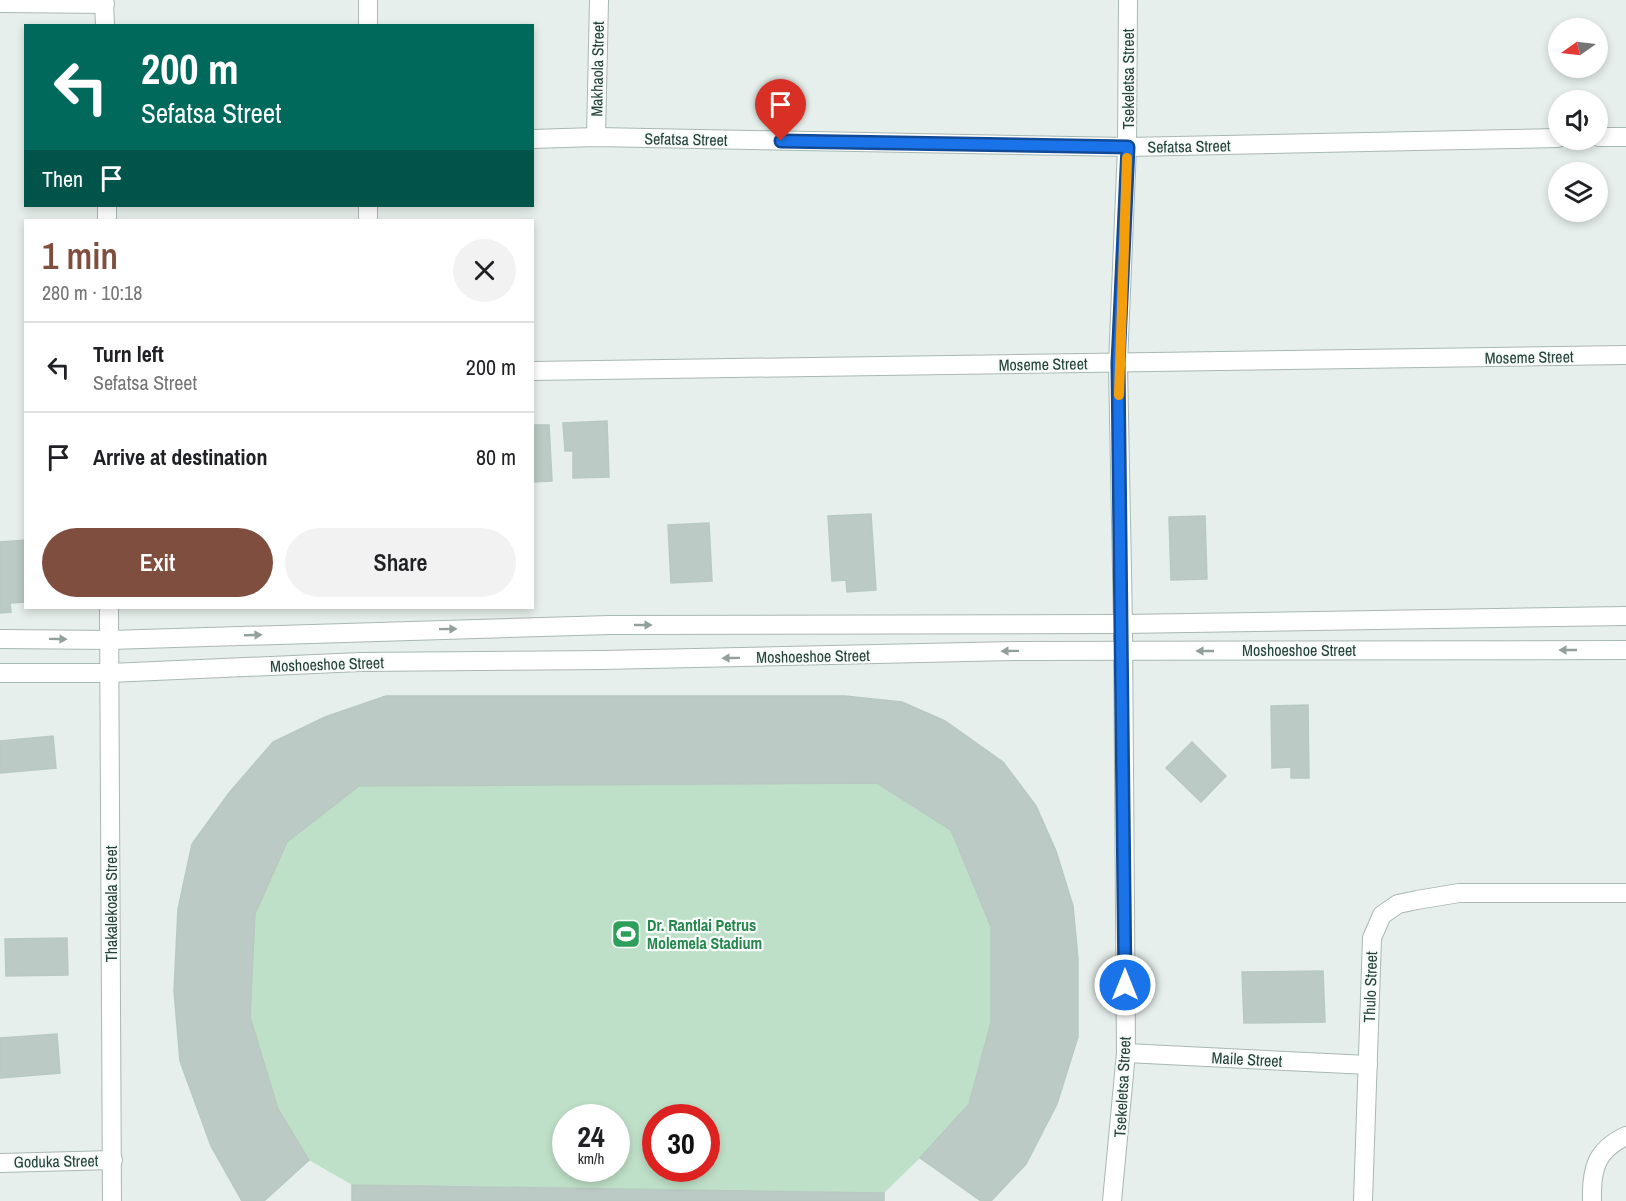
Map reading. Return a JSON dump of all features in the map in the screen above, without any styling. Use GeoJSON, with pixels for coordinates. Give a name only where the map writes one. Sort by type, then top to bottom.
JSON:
{"type":"FeatureCollection","features":[{"type":"Feature","properties":{"kind":"street"},"geometry":{"type":"LineString","coordinates":[[368,0],[368,24]]}},
{"type":"Feature","properties":{"kind":"street","name":"Makhaola Street"},"geometry":{"type":"LineString","coordinates":[[596,137],[599,0]]}},
{"type":"Feature","properties":{"kind":"street","name":"Tsekeletsa Street"},"geometry":{"type":"LineString","coordinates":[[1112,1201],[1125,1053],[1123,624],[1118,363],[1128,147],[1128,0]]}},
{"type":"Feature","properties":{"kind":"street"},"geometry":{"type":"LineString","coordinates":[[0,3],[104,2],[105,24]]}},
{"type":"Feature","properties":{"kind":"street","name":"Sefatsa Street"},"geometry":{"type":"LineString","coordinates":[[534,139],[596,137],[1128,147],[1548,138]]}},
{"type":"Feature","properties":{"kind":"street"},"geometry":{"type":"LineString","coordinates":[[1608,137],[1626,137]]}},
{"type":"Feature","properties":{"kind":"street","name":"Moseme Street"},"geometry":{"type":"LineString","coordinates":[[534,371],[1626,356]]}},
{"type":"Feature","properties":{"kind":"street","name":"Thakalekoala Street"},"geometry":{"type":"LineString","coordinates":[[109,609],[112,1201]]}},
{"type":"Feature","properties":{"kind":"street","name":"Moshoeshoe Street"},"geometry":{"type":"LineString","coordinates":[[0,639],[110,640],[598,626],[1123,624],[1626,616]]}},
{"type":"Feature","properties":{"kind":"street","name":"Moshoeshoe Street"},"geometry":{"type":"LineString","coordinates":[[0,673],[110,673],[360,662],[1123,651],[1626,650]]}},
{"type":"Feature","properties":{"kind":"street","name":"Thulo Street"},"geometry":{"type":"LineString","coordinates":[[1363,1201],[1372,938],[1382,915],[1398,904],[1459,893],[1626,893]]}},
{"type":"Feature","properties":{"kind":"street","name":"Maile Street"},"geometry":{"type":"LineString","coordinates":[[1125,1053],[1368,1065]]}},
{"type":"Feature","properties":{"kind":"street"},"geometry":{"type":"LineString","coordinates":[[1592,1201],[1597,1158],[1612,1142],[1626,1136]]}},
{"type":"Feature","properties":{"kind":"street","name":"Goduka Street"},"geometry":{"type":"LineString","coordinates":[[0,1163],[113,1160]]}},
{"type":"Feature","properties":{"kind":"green space","name":"Dr. Rantlai Petrus Molemela Stadium"},"geometry":{"type":"Polygon","coordinates":[[[386,696],[845,696],[902,702],[1003,762],[1036,806],[1056,851],[1073,906],[1078,959],[1078,1037],[1057,1104],[981,1201],[920,1158],[884,1193],[884,1201],[352,1201],[352,1185],[309,1160],[264,1201],[242,1201],[211,1146],[180,1061],[174,991],[178,909],[192,844],[229,793],[273,742],[386,696]]]}},
{"type":"Feature","properties":{"kind":"building"},"geometry":{"type":"Polygon","coordinates":[[[607,421],[609,477],[573,478],[573,451],[565,451],[563,423],[607,421]]]}},
{"type":"Feature","properties":{"kind":"building"},"geometry":{"type":"Polygon","coordinates":[[[534,425],[549,425],[552,481],[534,482],[534,425]]]}},
{"type":"Feature","properties":{"kind":"building"},"geometry":{"type":"Polygon","coordinates":[[[871,514],[876,590],[847,592],[846,580],[832,581],[828,516],[871,514]]]}},
{"type":"Feature","properties":{"kind":"building"},"geometry":{"type":"Polygon","coordinates":[[[1205,516],[1207,579],[1171,580],[1169,517],[1205,516]]]}},
{"type":"Feature","properties":{"kind":"building"},"geometry":{"type":"Polygon","coordinates":[[[709,523],[712,581],[671,583],[668,525],[709,523]]]}},
{"type":"Feature","properties":{"kind":"building"},"geometry":{"type":"Polygon","coordinates":[[[24,540],[24,602],[10,603],[11,612],[0,613],[0,542],[24,540]]]}},
{"type":"Feature","properties":{"kind":"building"},"geometry":{"type":"Polygon","coordinates":[[[386,696],[845,696],[902,702],[945,721],[1003,762],[1036,806],[1056,851],[1073,906],[1078,959],[1078,1037],[1057,1104],[1026,1164],[991,1201],[981,1201],[920,1158],[969,1104],[991,1022],[991,927],[951,830],[877,783],[359,786],[287,842],[255,914],[250,1017],[278,1109],[309,1160],[264,1201],[242,1201],[211,1146],[180,1061],[174,991],[178,909],[192,844],[229,793],[273,742],[325,717],[386,696]]]}},
{"type":"Feature","properties":{"kind":"building"},"geometry":{"type":"Polygon","coordinates":[[[1308,705],[1309,778],[1291,778],[1291,767],[1272,768],[1271,706],[1308,705]]]}},
{"type":"Feature","properties":{"kind":"building"},"geometry":{"type":"Polygon","coordinates":[[[53,736],[56,768],[0,773],[0,741],[53,736]]]}},
{"type":"Feature","properties":{"kind":"building"},"geometry":{"type":"Polygon","coordinates":[[[1192,742],[1226,776],[1201,802],[1166,768],[1192,742]]]}},
{"type":"Feature","properties":{"kind":"building"},"geometry":{"type":"Polygon","coordinates":[[[67,938],[68,975],[6,976],[5,939],[67,938]]]}},
{"type":"Feature","properties":{"kind":"building"},"geometry":{"type":"Polygon","coordinates":[[[1323,971],[1325,1022],[1244,1023],[1242,972],[1323,971]]]}},
{"type":"Feature","properties":{"kind":"building"},"geometry":{"type":"Polygon","coordinates":[[[57,1034],[60,1073],[0,1078],[0,1038],[57,1034]]]}},
{"type":"Feature","properties":{"kind":"building"},"geometry":{"type":"Polygon","coordinates":[[[352,1185],[884,1193],[884,1201],[352,1201],[352,1185]]]}},
{"type":"Feature","properties":{"kind":"slow traffic"},"geometry":{"type":"LineString","coordinates":[[1119,395],[1118,363],[1127,158]]}},
{"type":"Feature","properties":{"kind":"place","name":"Dr. Rantlai Petrus Molemela Stadium"},"geometry":{"type":"Point","coordinates":[626,934]}},
{"type":"Feature","properties":{"kind":"route"},"geometry":{"type":"LineString","coordinates":[[781,141],[1128,147],[1118,363],[1125,783],[1125,985]]}}]}
